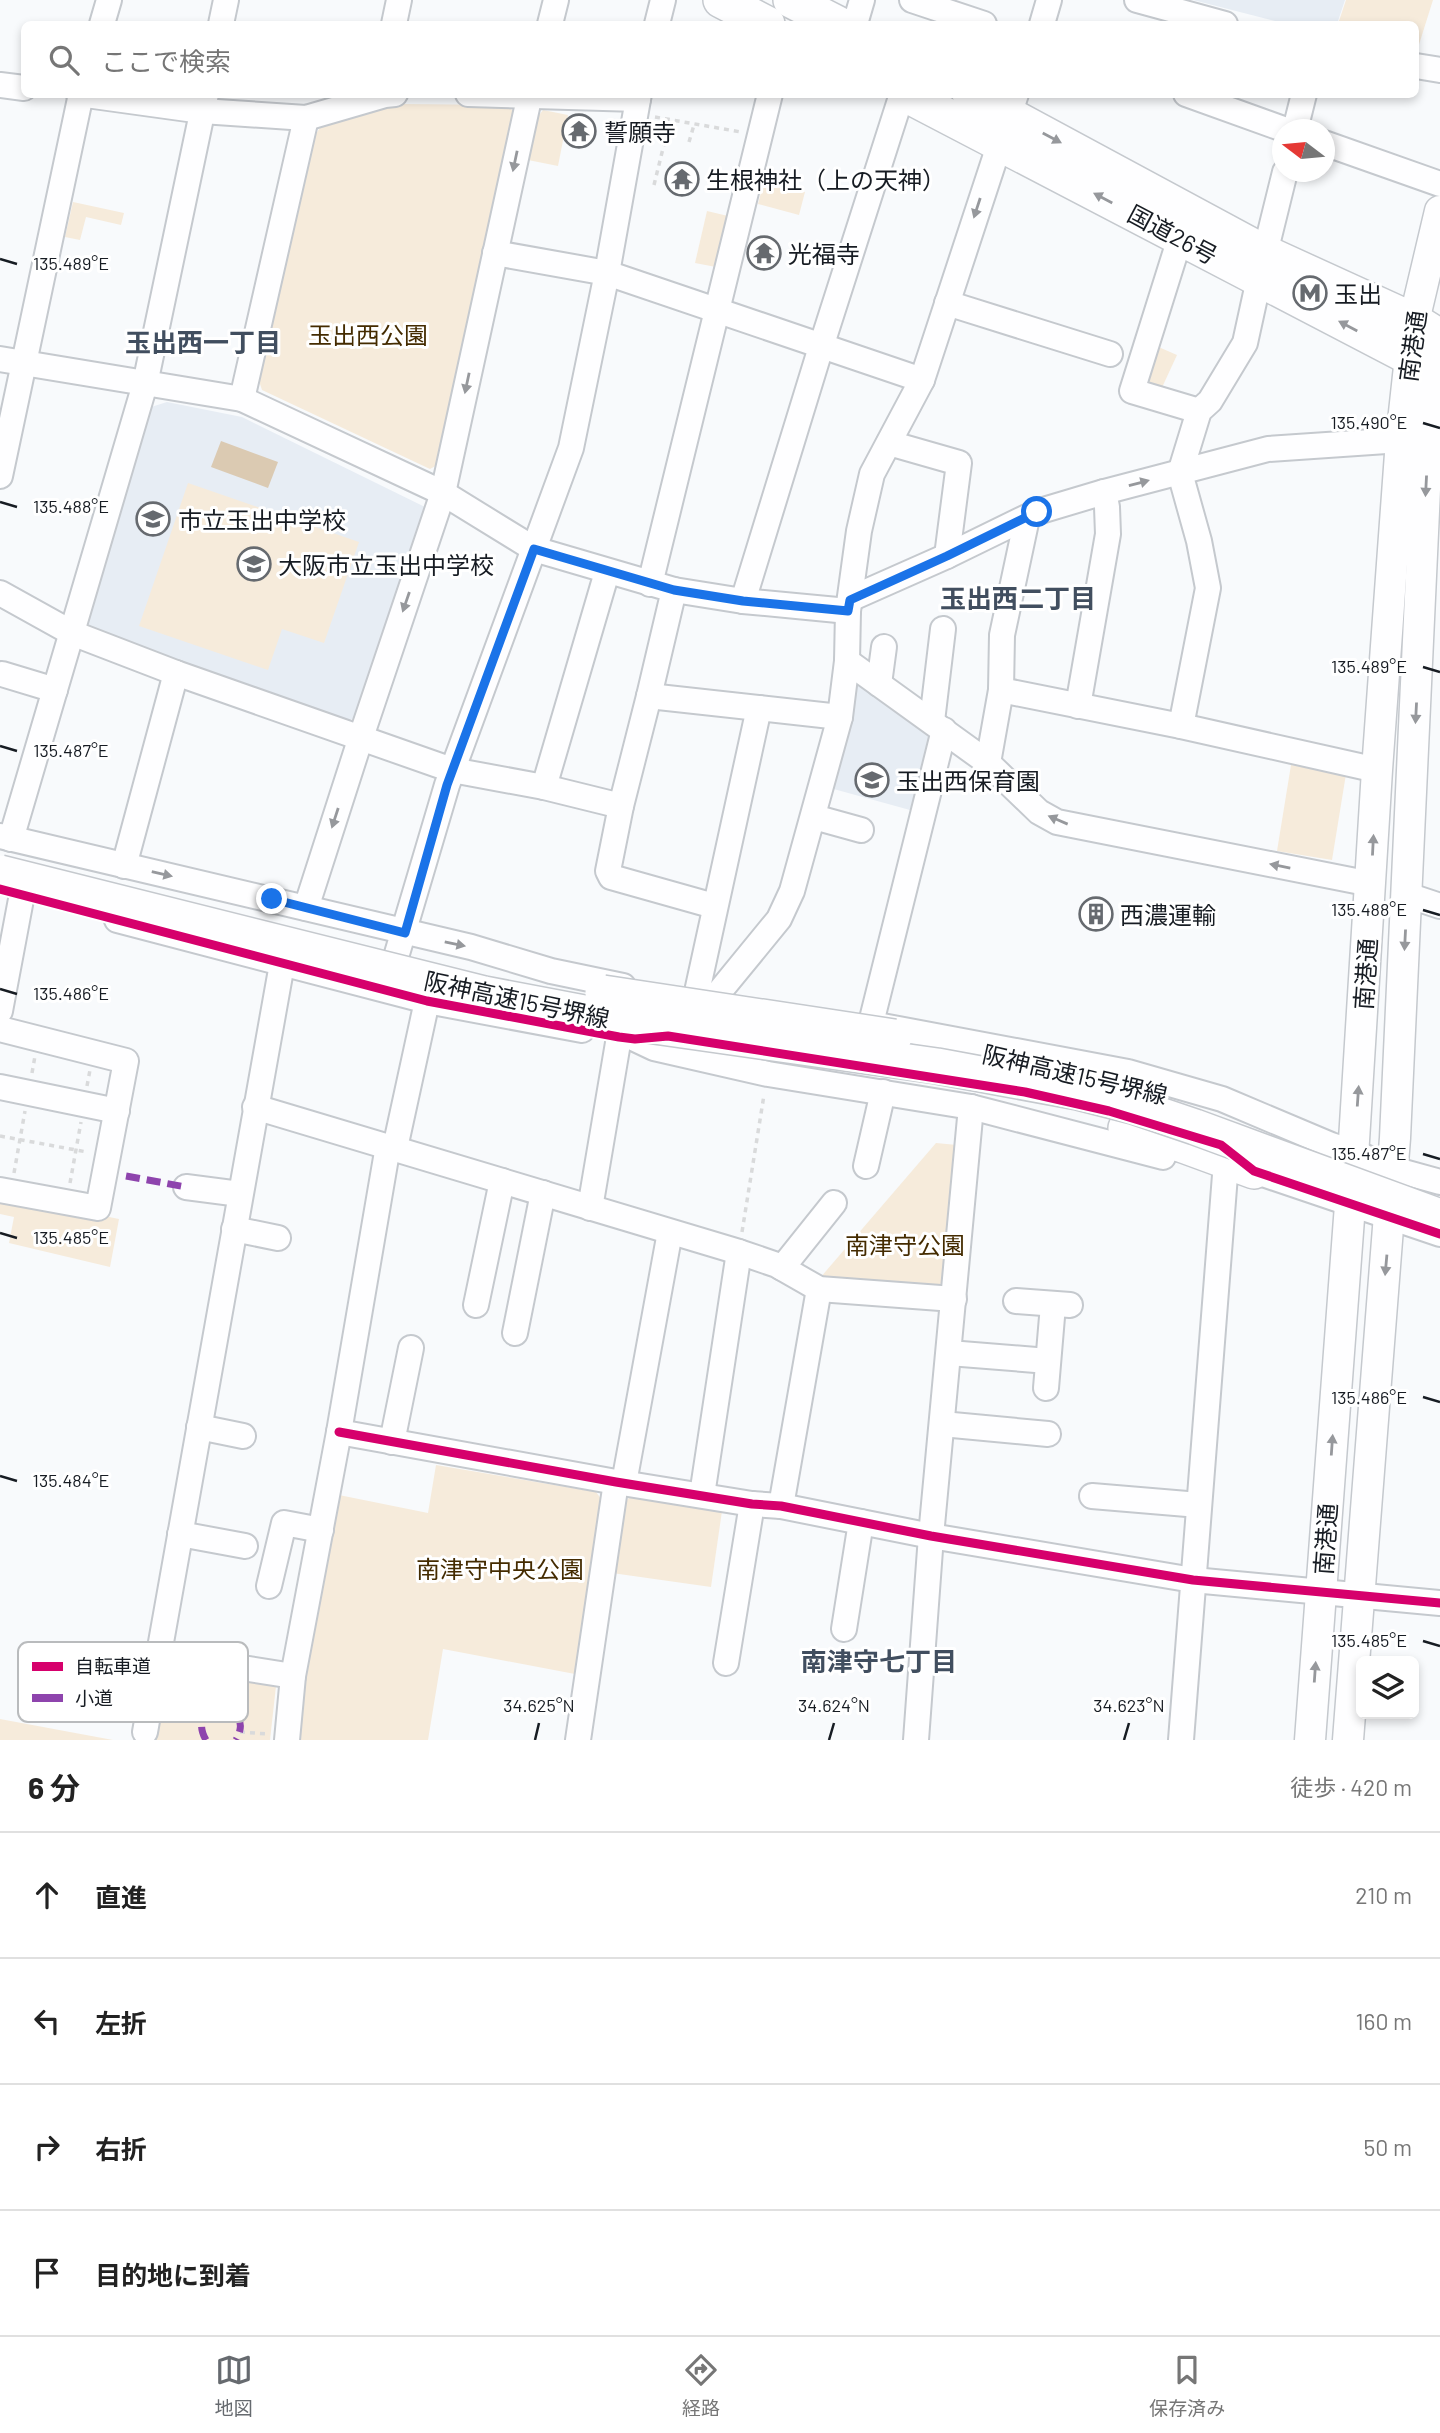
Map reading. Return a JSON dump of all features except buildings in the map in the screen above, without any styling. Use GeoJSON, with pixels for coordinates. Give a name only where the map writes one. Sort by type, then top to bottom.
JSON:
{"type":"FeatureCollection","features":[{"type":"Feature","properties":{"kind":"highway"},"geometry":{"type":"LineString","coordinates":[[720,0],[761,21]]}},
{"type":"Feature","properties":{"kind":"highway"},"geometry":{"type":"LineString","coordinates":[[791,0],[832,21]]}},
{"type":"Feature","properties":{"kind":"highway","name":"国道26号"},"geometry":{"type":"LineString","coordinates":[[921,98],[1008,118],[1180,238],[1262,266]]}},
{"type":"Feature","properties":{"kind":"highway","name":"国道26号"},"geometry":{"type":"LineString","coordinates":[[976,98],[1262,266],[1430,344]]}},
{"type":"Feature","properties":{"kind":"highway","name":"阪神高速15号堺線"},"geometry":{"type":"LineString","coordinates":[[4,842],[368,944],[537,981],[946,1045],[1086,1073],[1212,1110],[1440,1192]]}},
{"type":"Feature","properties":{"kind":"highway","name":"阪神高速15号堺線"},"geometry":{"type":"LineString","coordinates":[[7,885],[484,994],[647,1025],[937,1066],[1078,1092],[1133,1106],[1195,1127],[1440,1217]]}},
{"type":"Feature","properties":{"kind":"highway"},"geometry":{"type":"LineString","coordinates":[[484,994],[645,1040],[958,1090],[1126,1128],[1183,1145],[1239,1173]]}},
{"type":"Feature","properties":{"kind":"main road","name":"南港通"},"geometry":{"type":"LineString","coordinates":[[1310,1740],[1350,1205],[1377,770],[1423,444],[1440,211]]}},
{"type":"Feature","properties":{"kind":"main road","name":"南港通"},"geometry":{"type":"LineString","coordinates":[[1348,1740],[1390,1216],[1407,895],[1431,606],[1423,444]]}},
{"type":"Feature","properties":{"kind":"street"},"geometry":{"type":"LineString","coordinates":[[103,21],[109,0]]}},
{"type":"Feature","properties":{"kind":"street"},"geometry":{"type":"LineString","coordinates":[[222,21],[226,0]]}},
{"type":"Feature","properties":{"kind":"street"},"geometry":{"type":"LineString","coordinates":[[395,21],[399,0]]}},
{"type":"Feature","properties":{"kind":"street"},"geometry":{"type":"LineString","coordinates":[[551,21],[556,0]]}},
{"type":"Feature","properties":{"kind":"street"},"geometry":{"type":"LineString","coordinates":[[658,21],[663,0]]}},
{"type":"Feature","properties":{"kind":"street"},"geometry":{"type":"LineString","coordinates":[[856,21],[862,0]]}},
{"type":"Feature","properties":{"kind":"street"},"geometry":{"type":"LineString","coordinates":[[912,0],[975,21]]}},
{"type":"Feature","properties":{"kind":"street"},"geometry":{"type":"LineString","coordinates":[[1043,21],[1049,0]]}},
{"type":"Feature","properties":{"kind":"street"},"geometry":{"type":"LineString","coordinates":[[1137,0],[1214,21]]}},
{"type":"Feature","properties":{"kind":"street"},"geometry":{"type":"LineString","coordinates":[[1419,67],[1440,71]]}},
{"type":"Feature","properties":{"kind":"street"},"geometry":{"type":"LineString","coordinates":[[0,85],[21,88]]}},
{"type":"Feature","properties":{"kind":"street"},"geometry":{"type":"LineString","coordinates":[[0,476],[80,98]]}},
{"type":"Feature","properties":{"kind":"street"},"geometry":{"type":"LineString","coordinates":[[127,98],[204,103],[306,118],[375,98]]}},
{"type":"Feature","properties":{"kind":"street"},"geometry":{"type":"LineString","coordinates":[[306,908],[443,494],[529,98]]}},
{"type":"Feature","properties":{"kind":"street"},"geometry":{"type":"LineString","coordinates":[[386,991],[452,770],[571,448],[642,103],[572,98]]}},
{"type":"Feature","properties":{"kind":"street"},"geometry":{"type":"LineString","coordinates":[[650,584],[769,98]]}},
{"type":"Feature","properties":{"kind":"street"},"geometry":{"type":"LineString","coordinates":[[743,601],[821,347],[903,98]]}},
{"type":"Feature","properties":{"kind":"street"},"geometry":{"type":"LineString","coordinates":[[1197,98],[1272,125]]}},
{"type":"Feature","properties":{"kind":"street"},"geometry":{"type":"LineString","coordinates":[[1298,119],[1303,98]]}},
{"type":"Feature","properties":{"kind":"street"},"geometry":{"type":"LineString","coordinates":[[204,103],[145,384],[55,690],[4,842],[124,866],[306,908],[471,947],[551,971],[703,1002],[871,1023],[1128,1072],[1222,1099],[1331,1146],[1393,1169],[1440,1182]]}},
{"type":"Feature","properties":{"kind":"street"},"geometry":{"type":"LineString","coordinates":[[243,399],[306,118]]}},
{"type":"Feature","properties":{"kind":"street"},"geometry":{"type":"LineString","coordinates":[[703,1002],[779,919],[792,891],[840,717],[847,661],[849,605],[859,531],[873,474],[922,380],[1008,118]]}},
{"type":"Feature","properties":{"kind":"street"},"geometry":{"type":"LineString","coordinates":[[1335,147],[1440,184]]}},
{"type":"Feature","properties":{"kind":"street"},"geometry":{"type":"LineString","coordinates":[[1181,726],[1208,588],[1199,541],[1180,472],[1199,411],[1210,401],[1245,343],[1283,182]]}},
{"type":"Feature","properties":{"kind":"street"},"geometry":{"type":"LineString","coordinates":[[1180,238],[1132,391],[1199,411]]}},
{"type":"Feature","properties":{"kind":"street"},"geometry":{"type":"LineString","coordinates":[[495,253],[607,273],[922,380]]}},
{"type":"Feature","properties":{"kind":"street"},"geometry":{"type":"LineString","coordinates":[[947,303],[1110,354]]}},
{"type":"Feature","properties":{"kind":"street"},"geometry":{"type":"LineString","coordinates":[[0,359],[243,399],[443,494],[534,549],[674,590],[743,601],[849,605],[1027,517],[1104,492],[1268,449],[1423,444]]}},
{"type":"Feature","properties":{"kind":"street"},"geometry":{"type":"LineString","coordinates":[[889,443],[959,463],[947,556]]}},
{"type":"Feature","properties":{"kind":"street"},"geometry":{"type":"LineString","coordinates":[[1078,706],[1108,534],[1104,492]]}},
{"type":"Feature","properties":{"kind":"street"},"geometry":{"type":"LineString","coordinates":[[988,763],[1001,690],[1002,635],[1027,517]]}},
{"type":"Feature","properties":{"kind":"street"},"geometry":{"type":"LineString","coordinates":[[544,787],[607,572]]}},
{"type":"Feature","properties":{"kind":"street"},"geometry":{"type":"LineString","coordinates":[[674,590],[621,806],[608,871],[611,877],[714,906]]}},
{"type":"Feature","properties":{"kind":"street"},"geometry":{"type":"LineString","coordinates":[[0,593],[72,633],[176,673],[452,770],[544,787],[621,806]]}},
{"type":"Feature","properties":{"kind":"street"},"geometry":{"type":"LineString","coordinates":[[871,1023],[938,725],[943,629]]}},
{"type":"Feature","properties":{"kind":"street"},"geometry":{"type":"LineString","coordinates":[[879,684],[884,647]]}},
{"type":"Feature","properties":{"kind":"street"},"geometry":{"type":"LineString","coordinates":[[847,661],[988,763],[1039,812],[1057,822],[1371,884]]}},
{"type":"Feature","properties":{"kind":"street"},"geometry":{"type":"LineString","coordinates":[[124,866],[176,673]]}},
{"type":"Feature","properties":{"kind":"street"},"geometry":{"type":"LineString","coordinates":[[2,674],[55,690]]}},
{"type":"Feature","properties":{"kind":"street"},"geometry":{"type":"LineString","coordinates":[[1001,690],[1181,726],[1377,770]]}},
{"type":"Feature","properties":{"kind":"street"},"geometry":{"type":"LineString","coordinates":[[649,696],[840,717]]}},
{"type":"Feature","properties":{"kind":"street"},"geometry":{"type":"LineString","coordinates":[[703,1002],[714,906],[759,708]]}},
{"type":"Feature","properties":{"kind":"street"},"geometry":{"type":"LineString","coordinates":[[814,817],[861,830]]}},
{"type":"Feature","properties":{"kind":"street"},"geometry":{"type":"LineString","coordinates":[[0,1011],[7,885],[282,964],[427,1001],[627,1038],[654,1048],[768,1074],[971,1107],[1239,1173],[1390,1216],[1440,1234]]}},
{"type":"Feature","properties":{"kind":"street"},"geometry":{"type":"LineString","coordinates":[[1407,895],[1440,906]]}},
{"type":"Feature","properties":{"kind":"street"},"geometry":{"type":"LineString","coordinates":[[161,1642],[282,964]]}},
{"type":"Feature","properties":{"kind":"street"},"geometry":{"type":"LineString","coordinates":[[280,1737],[392,1147],[427,1001]]}},
{"type":"Feature","properties":{"kind":"street"},"geometry":{"type":"LineString","coordinates":[[0,1029],[126,1061],[99,1208],[5,1191]]}},
{"type":"Feature","properties":{"kind":"street"},"geometry":{"type":"LineString","coordinates":[[627,1038],[668,1036],[969,1083],[1109,1111],[1221,1145],[1239,1173],[1199,1505],[1181,1740]]}},
{"type":"Feature","properties":{"kind":"street"},"geometry":{"type":"LineString","coordinates":[[590,1208],[627,1038]]}},
{"type":"Feature","properties":{"kind":"street"},"geometry":{"type":"LineString","coordinates":[[0,1087],[117,1111]]}},
{"type":"Feature","properties":{"kind":"street"},"geometry":{"type":"LineString","coordinates":[[866,1166],[883,1092]]}},
{"type":"Feature","properties":{"kind":"street"},"geometry":{"type":"LineString","coordinates":[[255,1107],[739,1251],[782,1268],[819,1289],[954,1299]]}},
{"type":"Feature","properties":{"kind":"street"},"geometry":{"type":"LineString","coordinates":[[916,1740],[931,1536],[971,1107]]}},
{"type":"Feature","properties":{"kind":"street"},"geometry":{"type":"LineString","coordinates":[[476,1306],[502,1181]]}},
{"type":"Feature","properties":{"kind":"street"},"geometry":{"type":"LineString","coordinates":[[186,1187],[240,1194]]}},
{"type":"Feature","properties":{"kind":"street"},"geometry":{"type":"LineString","coordinates":[[515,1333],[543,1193]]}},
{"type":"Feature","properties":{"kind":"street"},"geometry":{"type":"LineString","coordinates":[[782,1268],[834,1203]]}},
{"type":"Feature","properties":{"kind":"street"},"geometry":{"type":"LineString","coordinates":[[234,1229],[278,1238]]}},
{"type":"Feature","properties":{"kind":"street"},"geometry":{"type":"LineString","coordinates":[[578,1740],[620,1483],[670,1232]]}},
{"type":"Feature","properties":{"kind":"street"},"geometry":{"type":"LineString","coordinates":[[702,1496],[739,1251]]}},
{"type":"Feature","properties":{"kind":"street"},"geometry":{"type":"LineString","coordinates":[[781,1506],[819,1289]]}},
{"type":"Feature","properties":{"kind":"street"},"geometry":{"type":"LineString","coordinates":[[1016,1301],[1061,1305],[1048,1361],[1045,1388]]}},
{"type":"Feature","properties":{"kind":"street"},"geometry":{"type":"LineString","coordinates":[[392,1442],[411,1349]]}},
{"type":"Feature","properties":{"kind":"street"},"geometry":{"type":"LineString","coordinates":[[949,1353],[1048,1361]]}},
{"type":"Feature","properties":{"kind":"street"},"geometry":{"type":"LineString","coordinates":[[942,1424],[1048,1434]]}},
{"type":"Feature","properties":{"kind":"street"},"geometry":{"type":"LineString","coordinates":[[199,1427],[243,1436]]}},
{"type":"Feature","properties":{"kind":"street"},"geometry":{"type":"LineString","coordinates":[[340,1432],[620,1483],[752,1504],[781,1506],[931,1536],[1194,1580],[1440,1602]]}},
{"type":"Feature","properties":{"kind":"street"},"geometry":{"type":"LineString","coordinates":[[1091,1496],[1199,1505]]}},
{"type":"Feature","properties":{"kind":"street"},"geometry":{"type":"LineString","coordinates":[[726,1662],[752,1504]]}},
{"type":"Feature","properties":{"kind":"street"},"geometry":{"type":"LineString","coordinates":[[844,1629],[861,1522]]}},
{"type":"Feature","properties":{"kind":"street"},"geometry":{"type":"LineString","coordinates":[[269,1586],[284,1523],[321,1530]]}},
{"type":"Feature","properties":{"kind":"street"},"geometry":{"type":"LineString","coordinates":[[180,1534],[245,1546]]}},
{"type":"Feature","properties":{"kind":"street"},"geometry":{"type":"LineString","coordinates":[[248,1668],[293,1675]]}},
{"type":"Feature","properties":{"kind":"street"},"geometry":{"type":"LineString","coordinates":[[145,1732],[147,1722]]}},
{"type":"Feature","properties":{"kind":"path"},"geometry":{"type":"LineString","coordinates":[[642,103],[670,120],[751,134]]}},
{"type":"Feature","properties":{"kind":"path"},"geometry":{"type":"LineString","coordinates":[[654,185],[670,120]]}},
{"type":"Feature","properties":{"kind":"path"},"geometry":{"type":"LineString","coordinates":[[690,142],[694,125]]}},
{"type":"Feature","properties":{"kind":"path"},"geometry":{"type":"LineString","coordinates":[[5,1191],[20,1139],[38,1039]]}},
{"type":"Feature","properties":{"kind":"path"},"geometry":{"type":"LineString","coordinates":[[66,1202],[93,1053]]}},
{"type":"Feature","properties":{"kind":"path"},"geometry":{"type":"LineString","coordinates":[[739,1251],[768,1074]]}},
{"type":"Feature","properties":{"kind":"path"},"geometry":{"type":"LineString","coordinates":[[0,1136],[108,1155]]}},
{"type":"Feature","properties":{"kind":"path"},"geometry":{"type":"LineString","coordinates":[[240,1732],[280,1737]]}},
{"type":"Feature","properties":{"kind":"shaded area"},"geometry":{"type":"Polygon","coordinates":[[[1193,0],[1345,0],[1338,21],[1275,21],[1193,0]]]}},
{"type":"Feature","properties":{"kind":"shaded area","name":"大阪市立玉出中学校"},"geometry":{"type":"Polygon","coordinates":[[[167,402],[242,417],[427,508],[355,718],[344,722],[90,631],[84,621],[148,408],[167,402]]]}},
{"type":"Feature","properties":{"kind":"shaded area"},"geometry":{"type":"Polygon","coordinates":[[[221,441],[278,462],[268,488],[211,467],[221,441]]]}},
{"type":"Feature","properties":{"kind":"shaded area"},"geometry":{"type":"Polygon","coordinates":[[[858,683],[931,733],[910,810],[830,788],[858,683]]]}},
{"type":"Feature","properties":{"kind":"green space"},"geometry":{"type":"Polygon","coordinates":[[[1346,0],[1433,0],[1419,44],[1419,21],[1339,21],[1346,0]]]}},
{"type":"Feature","properties":{"kind":"green space","name":"玉出西公園"},"geometry":{"type":"Polygon","coordinates":[[[399,104],[507,105],[515,113],[439,464],[430,469],[262,390],[259,381],[315,135],[322,125],[399,104]]]}},
{"type":"Feature","properties":{"kind":"green space"},"geometry":{"type":"Polygon","coordinates":[[[543,110],[568,115],[558,166],[528,160],[536,119],[543,110]]]}},
{"type":"Feature","properties":{"kind":"green space"},"geometry":{"type":"Polygon","coordinates":[[[764,181],[805,192],[799,215],[758,204],[764,181]]]}},
{"type":"Feature","properties":{"kind":"green space"},"geometry":{"type":"Polygon","coordinates":[[[73,202],[124,213],[121,225],[86,217],[80,240],[65,237],[73,202]]]}},
{"type":"Feature","properties":{"kind":"green space"},"geometry":{"type":"Polygon","coordinates":[[[707,211],[728,216],[716,267],[695,263],[707,211]]]}},
{"type":"Feature","properties":{"kind":"green space"},"geometry":{"type":"Polygon","coordinates":[[[1154,345],[1177,355],[1159,394],[1142,388],[1154,345]]]}},
{"type":"Feature","properties":{"kind":"green space"},"geometry":{"type":"Polygon","coordinates":[[[188,483],[359,542],[324,643],[282,629],[268,670],[139,626],[188,483]]]}},
{"type":"Feature","properties":{"kind":"green space"},"geometry":{"type":"Polygon","coordinates":[[[1291,765],[1346,774],[1332,860],[1277,851],[1291,765]]]}},
{"type":"Feature","properties":{"kind":"green space","name":"南津守公園"},"geometry":{"type":"Polygon","coordinates":[[[936,1143],[957,1145],[944,1281],[935,1288],[820,1278],[936,1143]]]}},
{"type":"Feature","properties":{"kind":"green space"},"geometry":{"type":"Polygon","coordinates":[[[0,1195],[119,1219],[110,1267],[9,1243],[14,1217],[0,1214],[0,1195]]]}},
{"type":"Feature","properties":{"kind":"green space","name":"南津守中央公園"},"geometry":{"type":"Polygon","coordinates":[[[436,1465],[596,1492],[602,1500],[575,1674],[443,1649],[428,1740],[297,1740],[304,1679],[334,1494],[428,1513],[436,1465]]]}},
{"type":"Feature","properties":{"kind":"green space"},"geometry":{"type":"Polygon","coordinates":[[[630,1497],[722,1511],[711,1587],[612,1573],[622,1505],[630,1497]]]}},
{"type":"Feature","properties":{"kind":"green space"},"geometry":{"type":"Polygon","coordinates":[[[248,1682],[276,1686],[270,1740],[152,1740],[155,1722],[248,1722],[248,1682]]]}},
{"type":"Feature","properties":{"kind":"green space"},"geometry":{"type":"Polygon","coordinates":[[[0,1719],[113,1740],[0,1740],[0,1719]]]}},
{"type":"Feature","properties":{"kind":"marked path"},"geometry":{"type":"LineString","coordinates":[[126,1176],[186,1187]]}},
{"type":"Feature","properties":{"kind":"marked path"},"geometry":{"type":"LineString","coordinates":[[203,1722],[206,1740]]}},
{"type":"Feature","properties":{"kind":"marked path"},"geometry":{"type":"LineString","coordinates":[[236,1740],[239,1722]]}},
{"type":"Feature","properties":{"kind":"cycle path"},"geometry":{"type":"LineString","coordinates":[[0,889],[427,1001],[619,1037],[635,1039],[668,1036],[1025,1092],[1109,1111],[1221,1145],[1254,1171],[1440,1234]]}},
{"type":"Feature","properties":{"kind":"cycle path"},"geometry":{"type":"LineString","coordinates":[[339,1432],[616,1482],[752,1504],[781,1506],[931,1536],[1193,1580],[1440,1603]]}},
{"type":"Feature","properties":{"kind":"place","name":"誓願寺"},"geometry":{"type":"Point","coordinates":[579,131]}},
{"type":"Feature","properties":{"kind":"place","name":"生根神社（上の天神）"},"geometry":{"type":"Point","coordinates":[682,179]}},
{"type":"Feature","properties":{"kind":"place","name":"光福寺"},"geometry":{"type":"Point","coordinates":[764,253]}},
{"type":"Feature","properties":{"kind":"place","name":"玉出"},"geometry":{"type":"Point","coordinates":[1310,293]}},
{"type":"Feature","properties":{"kind":"place","name":"市立玉出中学校"},"geometry":{"type":"Point","coordinates":[153,519]}},
{"type":"Feature","properties":{"kind":"place","name":"大阪市立玉出中学校"},"geometry":{"type":"Point","coordinates":[254,564]}},
{"type":"Feature","properties":{"kind":"place","name":"玉出西保育園"},"geometry":{"type":"Point","coordinates":[872,780]}},
{"type":"Feature","properties":{"kind":"place","name":"西濃運輸"},"geometry":{"type":"Point","coordinates":[1096,914]}},
{"type":"Feature","properties":{"kind":"district","name":"玉出西一丁目"},"geometry":{"type":"Point","coordinates":[203,341]}},
{"type":"Feature","properties":{"kind":"district","name":"玉出西二丁目"},"geometry":{"type":"Point","coordinates":[1018,597]}},
{"type":"Feature","properties":{"kind":"district","name":"南津守七丁目"},"geometry":{"type":"Point","coordinates":[879,1660]}},
{"type":"Feature","properties":{"kind":"route"},"geometry":{"type":"LineString","coordinates":[[272,899],[405,933],[447,785],[534,549],[674,590],[743,601],[848,611],[850,600],[1037,512]]}}]}
